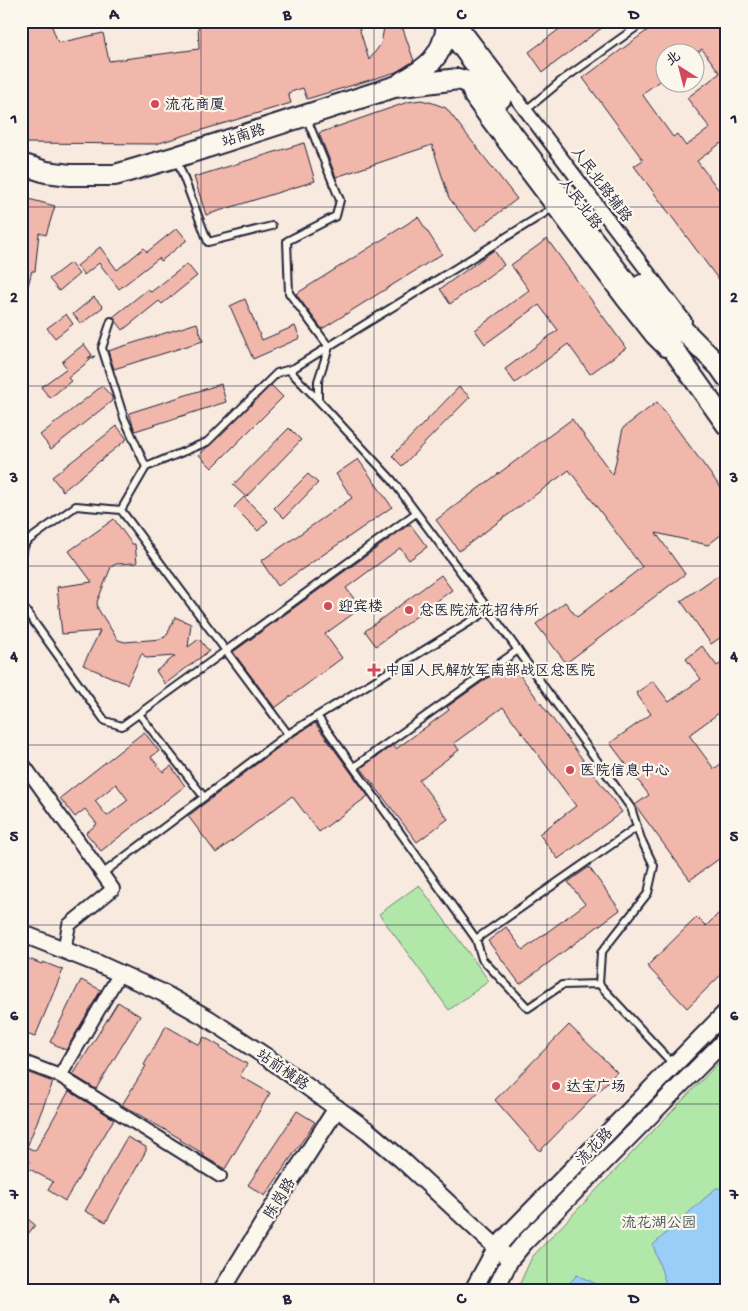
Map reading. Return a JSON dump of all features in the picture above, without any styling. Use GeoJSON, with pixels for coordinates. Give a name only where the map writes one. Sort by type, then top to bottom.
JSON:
{"type":"FeatureCollection","features":[{"type":"Feature","properties":{"kind":"main road","name":"人民北路"},"geometry":{"type":"LineString","coordinates":[[449,23],[521,114],[656,304],[723,372]]}},
{"type":"Feature","properties":{"kind":"main road"},"geometry":{"type":"LineString","coordinates":[[394,87],[429,66],[442,48],[449,23]]}},
{"type":"Feature","properties":{"kind":"main road","name":"站南路"},"geometry":{"type":"LineString","coordinates":[[21,164],[46,172],[70,175],[115,175],[394,87],[438,80],[465,80]]}},
{"type":"Feature","properties":{"kind":"main road","name":"人民北路"},"geometry":{"type":"LineString","coordinates":[[465,80],[479,91],[547,190],[624,280],[727,425]]}},
{"type":"Feature","properties":{"kind":"street"},"geometry":{"type":"LineString","coordinates":[[547,190],[553,208],[652,337],[687,370]]}},
{"type":"Feature","properties":{"kind":"street"},"geometry":{"type":"LineString","coordinates":[[21,761],[113,889],[69,925],[64,950]]}},
{"type":"Feature","properties":{"kind":"street","name":"站前横路"},"geometry":{"type":"LineString","coordinates":[[21,933],[163,993],[209,1019],[268,1058],[368,1131],[510,1260]]}},
{"type":"Feature","properties":{"kind":"street"},"geometry":{"type":"LineString","coordinates":[[60,1076],[120,974]]}},
{"type":"Feature","properties":{"kind":"street","name":"流花路"},"geometry":{"type":"LineString","coordinates":[[473,1290],[496,1248],[727,1011]]}},
{"type":"Feature","properties":{"kind":"street","name":"流花路"},"geometry":{"type":"LineString","coordinates":[[495,1290],[510,1260],[532,1236],[727,1038]]}},
{"type":"Feature","properties":{"kind":"street"},"geometry":{"type":"LineString","coordinates":[[21,1060],[60,1076],[220,1176]]}},
{"type":"Feature","properties":{"kind":"street","name":"陈岗路"},"geometry":{"type":"LineString","coordinates":[[222,1290],[337,1108]]}},
{"type":"Feature","properties":{"kind":"lane"},"geometry":{"type":"LineString","coordinates":[[521,114],[561,81],[645,21]]}},
{"type":"Feature","properties":{"kind":"lane"},"geometry":{"type":"LineString","coordinates":[[306,115],[340,200],[336,216],[287,241],[288,292],[329,347]]}},
{"type":"Feature","properties":{"kind":"lane"},"geometry":{"type":"LineString","coordinates":[[176,157],[208,242],[272,226]]}},
{"type":"Feature","properties":{"kind":"lane"},"geometry":{"type":"LineString","coordinates":[[121,510],[146,466],[208,442],[277,373],[294,368],[553,208]]}},
{"type":"Feature","properties":{"kind":"lane"},"geometry":{"type":"LineString","coordinates":[[111,321],[102,348],[124,418],[146,466]]}},
{"type":"Feature","properties":{"kind":"lane"},"geometry":{"type":"LineString","coordinates":[[318,400],[318,381],[329,347]]}},
{"type":"Feature","properties":{"kind":"lane"},"geometry":{"type":"LineString","coordinates":[[289,370],[392,480],[489,610],[631,808],[641,839],[654,866],[648,893],[600,953],[599,984],[674,1065]]}},
{"type":"Feature","properties":{"kind":"lane"},"geometry":{"type":"LineString","coordinates":[[21,555],[26,542],[76,506],[121,510],[288,734]]}},
{"type":"Feature","properties":{"kind":"lane"},"geometry":{"type":"LineString","coordinates":[[21,604],[105,722],[122,726],[416,513]]}},
{"type":"Feature","properties":{"kind":"lane"},"geometry":{"type":"LineString","coordinates":[[102,874],[288,734],[489,610]]}},
{"type":"Feature","properties":{"kind":"lane"},"geometry":{"type":"LineString","coordinates":[[354,767],[518,650]]}},
{"type":"Feature","properties":{"kind":"lane"},"geometry":{"type":"LineString","coordinates":[[139,714],[204,797]]}},
{"type":"Feature","properties":{"kind":"lane"},"geometry":{"type":"LineString","coordinates":[[317,716],[476,939],[482,959],[528,1008],[562,984],[599,984]]}},
{"type":"Feature","properties":{"kind":"lane"},"geometry":{"type":"LineString","coordinates":[[476,939],[637,827]]}},
{"type":"Feature","properties":{"kind":"green space"},"geometry":{"type":"Polygon","coordinates":[[[419,885],[489,981],[449,1010],[379,914],[419,885]]]}},
{"type":"Feature","properties":{"kind":"green space","name":"流花湖公园"},"geometry":{"type":"Polygon","coordinates":[[[727,1054],[727,1290],[517,1290],[532,1257],[727,1054]]]}},
{"type":"Feature","properties":{"kind":"water"},"geometry":{"type":"Polygon","coordinates":[[[716,1188],[727,1189],[727,1290],[668,1290],[653,1245],[716,1188]]]}},
{"type":"Feature","properties":{"kind":"water"},"geometry":{"type":"Polygon","coordinates":[[[577,1275],[596,1284],[599,1290],[563,1290],[577,1275]]]}},
{"type":"Feature","properties":{"kind":"building","name":"流花商厦"},"geometry":{"type":"Polygon","coordinates":[[[21,21],[50,21],[58,43],[103,33],[109,61],[199,49],[198,21],[357,21],[369,60],[381,44],[385,22],[403,29],[414,61],[396,72],[307,99],[303,88],[288,93],[291,103],[156,144],[21,143],[21,61],[23,61],[21,52],[21,21]]]}},
{"type":"Feature","properties":{"kind":"building"},"geometry":{"type":"Polygon","coordinates":[[[570,21],[611,21],[543,72],[529,52],[570,21]]]}},
{"type":"Feature","properties":{"kind":"building"},"geometry":{"type":"Polygon","coordinates":[[[660,21],[727,21],[727,31],[719,37],[727,47],[727,151],[721,143],[697,161],[727,201],[727,291],[634,166],[643,160],[583,78],[660,21]],[[656,42],[656,84],[642,94],[673,137],[677,134],[686,146],[710,128],[687,98],[695,92],[706,92],[706,84],[720,73],[706,54],[706,42],[656,42]]]}},
{"type":"Feature","properties":{"kind":"building"},"geometry":{"type":"Polygon","coordinates":[[[421,100],[446,108],[517,199],[475,231],[449,198],[432,145],[336,177],[319,133],[408,102],[421,100]]]}},
{"type":"Feature","properties":{"kind":"building"},"geometry":{"type":"Polygon","coordinates":[[[304,143],[315,181],[206,215],[194,177],[304,143]]]}},
{"type":"Feature","properties":{"kind":"building"},"geometry":{"type":"Polygon","coordinates":[[[21,197],[55,206],[46,235],[39,233],[35,271],[32,271],[24,300],[21,299],[21,197]]]}},
{"type":"Feature","properties":{"kind":"building"},"geometry":{"type":"Polygon","coordinates":[[[418,217],[442,254],[322,329],[296,294],[418,217]]]}},
{"type":"Feature","properties":{"kind":"building"},"geometry":{"type":"Polygon","coordinates":[[[177,228],[187,240],[161,261],[159,258],[119,289],[99,263],[84,275],[77,266],[100,247],[117,270],[144,248],[147,252],[177,228]]]}},
{"type":"Feature","properties":{"kind":"building"},"geometry":{"type":"Polygon","coordinates":[[[547,239],[626,348],[590,374],[568,344],[515,383],[505,369],[558,330],[539,305],[485,344],[475,330],[529,290],[511,265],[547,239]]]}},
{"type":"Feature","properties":{"kind":"building"},"geometry":{"type":"Polygon","coordinates":[[[494,250],[504,265],[450,304],[440,289],[494,250]]]}},
{"type":"Feature","properties":{"kind":"building"},"geometry":{"type":"Polygon","coordinates":[[[70,263],[79,274],[59,291],[49,279],[70,263]]]}},
{"type":"Feature","properties":{"kind":"building"},"geometry":{"type":"Polygon","coordinates":[[[187,264],[197,276],[162,304],[159,301],[123,330],[113,317],[148,289],[151,292],[187,264]]]}},
{"type":"Feature","properties":{"kind":"building"},"geometry":{"type":"Polygon","coordinates":[[[94,297],[103,307],[81,324],[73,314],[94,297]]]}},
{"type":"Feature","properties":{"kind":"building"},"geometry":{"type":"Polygon","coordinates":[[[245,299],[262,340],[295,326],[300,338],[253,359],[230,306],[245,299]]]}},
{"type":"Feature","properties":{"kind":"building"},"geometry":{"type":"Polygon","coordinates":[[[66,314],[73,324],[55,338],[47,328],[66,314]]]}},
{"type":"Feature","properties":{"kind":"building"},"geometry":{"type":"Polygon","coordinates":[[[197,323],[203,341],[114,369],[108,351],[197,323]]]}},
{"type":"Feature","properties":{"kind":"building"},"geometry":{"type":"Polygon","coordinates":[[[84,344],[92,355],[88,358],[95,356],[68,378],[71,381],[50,398],[41,387],[67,368],[62,362],[84,344]]]}},
{"type":"Feature","properties":{"kind":"building"},"geometry":{"type":"Polygon","coordinates":[[[221,384],[226,402],[135,431],[129,413],[221,384]]]}},
{"type":"Feature","properties":{"kind":"building"},"geometry":{"type":"Polygon","coordinates":[[[271,385],[283,397],[212,468],[199,455],[271,385]]]}},
{"type":"Feature","properties":{"kind":"building"},"geometry":{"type":"Polygon","coordinates":[[[102,386],[112,397],[112,401],[51,449],[40,435],[102,386]]]}},
{"type":"Feature","properties":{"kind":"building"},"geometry":{"type":"Polygon","coordinates":[[[459,387],[470,397],[402,466],[392,456],[459,387]]]}},
{"type":"Feature","properties":{"kind":"building"},"geometry":{"type":"Polygon","coordinates":[[[657,402],[727,496],[727,530],[708,545],[656,533],[685,574],[566,663],[536,624],[565,602],[577,617],[642,567],[569,470],[459,551],[436,520],[572,419],[613,475],[623,428],[657,402]]]}},
{"type":"Feature","properties":{"kind":"building"},"geometry":{"type":"Polygon","coordinates":[[[117,426],[127,439],[63,491],[52,477],[117,426]]]}},
{"type":"Feature","properties":{"kind":"building"},"geometry":{"type":"Polygon","coordinates":[[[289,428],[301,440],[246,497],[233,485],[289,428]]]}},
{"type":"Feature","properties":{"kind":"building"},"geometry":{"type":"Polygon","coordinates":[[[358,459],[392,507],[278,586],[261,561],[352,498],[336,474],[358,459]]]}},
{"type":"Feature","properties":{"kind":"building"},"geometry":{"type":"Polygon","coordinates":[[[308,474],[318,483],[284,518],[274,508],[308,474]]]}},
{"type":"Feature","properties":{"kind":"building"},"geometry":{"type":"Polygon","coordinates":[[[244,497],[268,521],[258,531],[234,507],[244,497]]]}},
{"type":"Feature","properties":{"kind":"building"},"geometry":{"type":"Polygon","coordinates":[[[114,519],[132,544],[135,544],[137,563],[116,564],[111,567],[97,602],[98,609],[118,640],[125,642],[161,639],[167,635],[175,617],[191,624],[188,647],[199,639],[209,651],[165,684],[156,671],[175,656],[146,658],[142,653],[127,684],[83,665],[100,631],[62,634],[57,587],[92,582],[69,551],[114,519]]]}},
{"type":"Feature","properties":{"kind":"building"},"geometry":{"type":"Polygon","coordinates":[[[410,524],[427,547],[409,560],[400,548],[346,588],[361,608],[325,634],[342,658],[275,708],[233,652],[410,524]]]}},
{"type":"Feature","properties":{"kind":"building"},"geometry":{"type":"Polygon","coordinates":[[[727,569],[727,633],[711,644],[681,601],[727,569]]]}},
{"type":"Feature","properties":{"kind":"building","name":"总医院流花招待所"},"geometry":{"type":"Polygon","coordinates":[[[441,575],[452,590],[376,646],[365,631],[441,575]]]}},
{"type":"Feature","properties":{"kind":"building"},"geometry":{"type":"Polygon","coordinates":[[[702,646],[717,666],[727,659],[727,707],[689,735],[714,769],[727,759],[727,853],[690,880],[635,805],[649,795],[610,743],[651,714],[636,693],[653,681],[669,702],[701,679],[686,659],[702,646]]]}},
{"type":"Feature","properties":{"kind":"building","name":"医院信息中心"},"geometry":{"type":"Polygon","coordinates":[[[510,662],[622,812],[558,859],[539,834],[576,806],[503,707],[454,743],[459,750],[419,780],[448,819],[417,842],[361,768],[393,745],[396,749],[449,710],[447,707],[510,662]]]}},
{"type":"Feature","properties":{"kind":"building"},"geometry":{"type":"Polygon","coordinates":[[[315,723],[368,796],[319,832],[292,796],[216,853],[188,816],[291,738],[315,723]]]}},
{"type":"Feature","properties":{"kind":"building"},"geometry":{"type":"Polygon","coordinates":[[[144,732],[159,751],[151,757],[163,772],[171,766],[185,786],[101,851],[86,833],[97,824],[85,809],[75,817],[60,798],[144,732]],[[116,784],[95,801],[107,816],[128,800],[116,784]]]}},
{"type":"Feature","properties":{"kind":"building"},"geometry":{"type":"Polygon","coordinates":[[[589,867],[620,910],[520,984],[488,941],[506,927],[523,950],[585,904],[568,882],[589,867]]]}},
{"type":"Feature","properties":{"kind":"building"},"geometry":{"type":"Polygon","coordinates":[[[727,905],[727,969],[687,1008],[647,966],[697,917],[706,926],[727,905]]]}},
{"type":"Feature","properties":{"kind":"building"},"geometry":{"type":"Polygon","coordinates":[[[21,956],[63,970],[35,1037],[21,1032],[21,956]]]}},
{"type":"Feature","properties":{"kind":"building"},"geometry":{"type":"Polygon","coordinates":[[[81,980],[101,990],[66,1050],[50,1042],[81,980]]]}},
{"type":"Feature","properties":{"kind":"building"},"geometry":{"type":"Polygon","coordinates":[[[118,1002],[140,1016],[96,1089],[73,1075],[118,1002]]]}},
{"type":"Feature","properties":{"kind":"building","name":"达宝广场"},"geometry":{"type":"Polygon","coordinates":[[[569,1025],[617,1072],[540,1151],[495,1100],[569,1025]]]}},
{"type":"Feature","properties":{"kind":"building"},"geometry":{"type":"Polygon","coordinates":[[[166,1026],[199,1045],[204,1037],[221,1047],[247,1064],[240,1076],[270,1093],[225,1169],[203,1156],[204,1154],[181,1139],[122,1105],[146,1066],[144,1065],[166,1026]]]}},
{"type":"Feature","properties":{"kind":"building"},"geometry":{"type":"Polygon","coordinates":[[[21,1070],[53,1082],[27,1147],[35,1151],[69,1091],[114,1119],[65,1201],[48,1190],[53,1182],[26,1167],[30,1161],[22,1158],[21,1160],[21,1070]]]}},
{"type":"Feature","properties":{"kind":"building"},"geometry":{"type":"Polygon","coordinates":[[[297,1111],[315,1122],[265,1196],[248,1185],[297,1111]]]}},
{"type":"Feature","properties":{"kind":"building"},"geometry":{"type":"Polygon","coordinates":[[[127,1137],[146,1147],[146,1151],[106,1222],[85,1211],[127,1137]]]}},
{"type":"Feature","properties":{"kind":"building"},"geometry":{"type":"Polygon","coordinates":[[[21,1213],[35,1225],[21,1243],[21,1213]]]}},
{"type":"Feature","properties":{"kind":"place","name":"流花商厦"},"geometry":{"type":"Point","coordinates":[155,104]}},
{"type":"Feature","properties":{"kind":"place","name":"迎宾楼"},"geometry":{"type":"Point","coordinates":[328,606]}},
{"type":"Feature","properties":{"kind":"place","name":"总医院流花招待所"},"geometry":{"type":"Point","coordinates":[409,610]}},
{"type":"Feature","properties":{"kind":"place","name":"中国人民解放军南部战区总医院"},"geometry":{"type":"Point","coordinates":[374,670]}},
{"type":"Feature","properties":{"kind":"place","name":"医院信息中心"},"geometry":{"type":"Point","coordinates":[570,770]}},
{"type":"Feature","properties":{"kind":"place","name":"达宝广场"},"geometry":{"type":"Point","coordinates":[556,1086]}}]}
